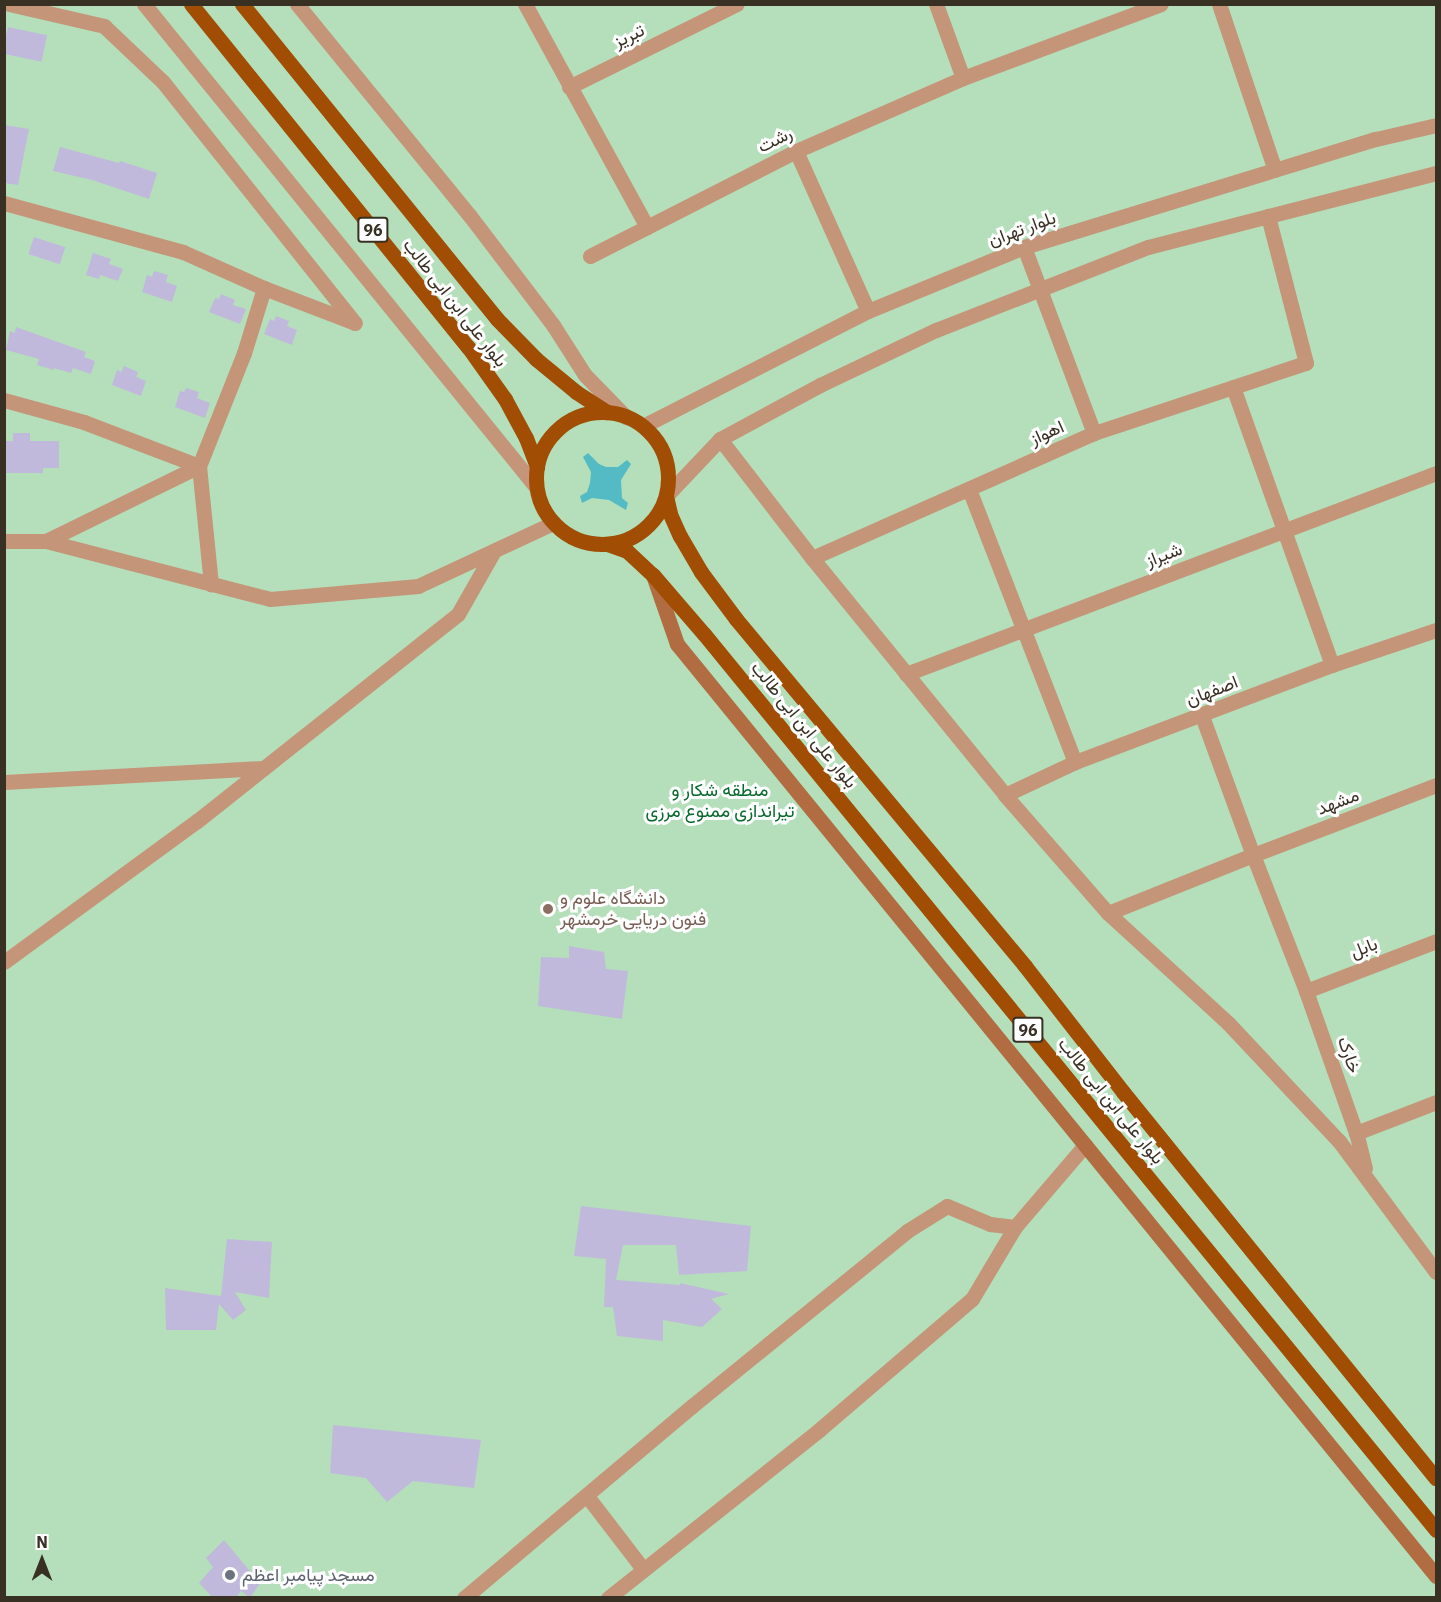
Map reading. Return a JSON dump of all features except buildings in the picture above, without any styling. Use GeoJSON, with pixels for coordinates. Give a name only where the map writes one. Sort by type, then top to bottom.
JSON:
{"type":"FeatureCollection","features":[{"type":"Feature","properties":{"kind":"main road","name":"بلوار علی ابن ابی طالب"},"geometry":{"type":"LineString","coordinates":[[191,4],[468,347],[505,399],[526,438],[537,467]]}},
{"type":"Feature","properties":{"kind":"main road","name":"بلوار علی ابن ابی طالب"},"geometry":{"type":"LineString","coordinates":[[242,4],[497,319],[536,359],[607,412]]}},
{"type":"Feature","properties":{"kind":"main road","name":"96"},"geometry":{"type":"LineString","coordinates":[[607,412],[626,417],[643,426],[657,441],[665,458],[669,477],[666,496],[658,515],[644,529],[627,540],[607,544],[587,543],[569,535],[553,523],[542,506],[536,487],[537,467],[543,448],[562,426],[588,414],[607,412]]}},
{"type":"Feature","properties":{"kind":"main road","name":"بلوار علی ابن ابی طالب"},"geometry":{"type":"LineString","coordinates":[[666,496],[670,514],[680,536],[736,619],[1025,966],[1123,1092],[1437,1478]]}},
{"type":"Feature","properties":{"kind":"main road","name":"بلوار علی ابن ابی طالب"},"geometry":{"type":"LineString","coordinates":[[607,544],[627,551],[653,575],[704,634],[1437,1530]]}},
{"type":"Feature","properties":{"kind":"main road"},"geometry":{"type":"LineString","coordinates":[[653,575],[678,644],[1437,1576]]}},
{"type":"Feature","properties":{"kind":"street"},"geometry":{"type":"LineString","coordinates":[[4,203],[183,252],[264,288],[356,323],[164,82],[112,34],[104,27],[9,4]]}},
{"type":"Feature","properties":{"kind":"street"},"geometry":{"type":"LineString","coordinates":[[144,4],[536,487]]}},
{"type":"Feature","properties":{"kind":"street"},"geometry":{"type":"LineString","coordinates":[[297,4],[470,216],[553,325],[585,375],[626,417]]}},
{"type":"Feature","properties":{"kind":"street"},"geometry":{"type":"LineString","coordinates":[[525,4],[648,227]]}},
{"type":"Feature","properties":{"kind":"street","name":"تبریز"},"geometry":{"type":"LineString","coordinates":[[569,87],[737,4]]}},
{"type":"Feature","properties":{"kind":"street"},"geometry":{"type":"LineString","coordinates":[[936,4],[963,78]]}},
{"type":"Feature","properties":{"kind":"street","name":"رشت"},"geometry":{"type":"LineString","coordinates":[[590,256],[796,151],[963,78],[1161,4]]}},
{"type":"Feature","properties":{"kind":"street"},"geometry":{"type":"LineString","coordinates":[[1219,4],[1275,170]]}},
{"type":"Feature","properties":{"kind":"street","name":"بلوار تهران"},"geometry":{"type":"LineString","coordinates":[[643,426],[868,311],[1024,248],[1376,139],[1437,124]]}},
{"type":"Feature","properties":{"kind":"street"},"geometry":{"type":"LineString","coordinates":[[796,151],[868,311]]}},
{"type":"Feature","properties":{"kind":"street"},"geometry":{"type":"LineString","coordinates":[[666,496],[720,439],[820,385],[936,330],[1040,287],[1148,248],[1437,173]]}},
{"type":"Feature","properties":{"kind":"street","name":"اهواز"},"geometry":{"type":"LineString","coordinates":[[812,558],[1094,433],[1306,363],[1268,216]]}},
{"type":"Feature","properties":{"kind":"street"},"geometry":{"type":"LineString","coordinates":[[1024,248],[1094,433]]}},
{"type":"Feature","properties":{"kind":"street"},"geometry":{"type":"LineString","coordinates":[[211,584],[199,466],[244,353],[264,288]]}},
{"type":"Feature","properties":{"kind":"street"},"geometry":{"type":"LineString","coordinates":[[1233,387],[1332,665]]}},
{"type":"Feature","properties":{"kind":"street"},"geometry":{"type":"LineString","coordinates":[[4,400],[84,422],[199,466]]}},
{"type":"Feature","properties":{"kind":"street"},"geometry":{"type":"LineString","coordinates":[[720,439],[812,558],[1005,795],[1108,913],[1228,1023],[1339,1141],[1431,1255],[1437,1272]]}},
{"type":"Feature","properties":{"kind":"street"},"geometry":{"type":"LineString","coordinates":[[46,541],[199,466]]}},
{"type":"Feature","properties":{"kind":"street","name":"شیراز"},"geometry":{"type":"LineString","coordinates":[[906,674],[1437,473]]}},
{"type":"Feature","properties":{"kind":"street"},"geometry":{"type":"LineString","coordinates":[[969,489],[1075,762]]}},
{"type":"Feature","properties":{"kind":"street"},"geometry":{"type":"LineString","coordinates":[[4,541],[46,541],[270,598],[418,586],[553,523]]}},
{"type":"Feature","properties":{"kind":"street"},"geometry":{"type":"LineString","coordinates":[[4,962],[197,821],[458,614],[494,550]]}},
{"type":"Feature","properties":{"kind":"street","name":"اصفهان"},"geometry":{"type":"LineString","coordinates":[[1005,795],[1075,762],[1202,716],[1332,665],[1437,630]]}},
{"type":"Feature","properties":{"kind":"street"},"geometry":{"type":"LineString","coordinates":[[1202,716],[1253,855]]}},
{"type":"Feature","properties":{"kind":"street"},"geometry":{"type":"LineString","coordinates":[[4,782],[264,768]]}},
{"type":"Feature","properties":{"kind":"street","name":"مشهد"},"geometry":{"type":"LineString","coordinates":[[1108,913],[1437,785]]}},
{"type":"Feature","properties":{"kind":"street","name":"خارک"},"geometry":{"type":"LineString","coordinates":[[1253,855],[1306,991],[1356,1133],[1366,1174]]}},
{"type":"Feature","properties":{"kind":"street","name":"بابل"},"geometry":{"type":"LineString","coordinates":[[1306,991],[1437,941]]}},
{"type":"Feature","properties":{"kind":"street"},"geometry":{"type":"LineString","coordinates":[[1356,1133],[1437,1102]]}},
{"type":"Feature","properties":{"kind":"street"},"geometry":{"type":"LineString","coordinates":[[609,1597],[819,1430],[972,1299],[1015,1227],[1085,1145]]}},
{"type":"Feature","properties":{"kind":"street"},"geometry":{"type":"LineString","coordinates":[[464,1598],[692,1406],[907,1231],[947,1206],[990,1224],[1015,1227]]}},
{"type":"Feature","properties":{"kind":"street"},"geometry":{"type":"LineString","coordinates":[[587,1496],[643,1569]]}},
{"type":"Feature","properties":{"kind":"green space","name":"منطقه شکار و تیراندازی ممنوع مرزی"},"geometry":{"type":"Polygon","coordinates":[[[5,5],[1436,5],[1436,1598],[5,1598],[5,5]]]}},
{"type":"Feature","properties":{"kind":"water"},"geometry":{"type":"Polygon","coordinates":[[[588,453],[599,464],[606,467],[618,467],[627,460],[631,464],[621,480],[622,498],[628,503],[626,510],[609,500],[592,498],[582,503],[580,496],[587,492],[590,483],[591,472],[583,457],[588,453]]]}},
{"type":"Feature","properties":{"kind":"place","name":"دانشگاه علوم و فنون دریایی خرمشهر"},"geometry":{"type":"Point","coordinates":[548,909]}},
{"type":"Feature","properties":{"kind":"place","name":"مسجد پیامبر اعظم"},"geometry":{"type":"Point","coordinates":[230,1575]}}]}
